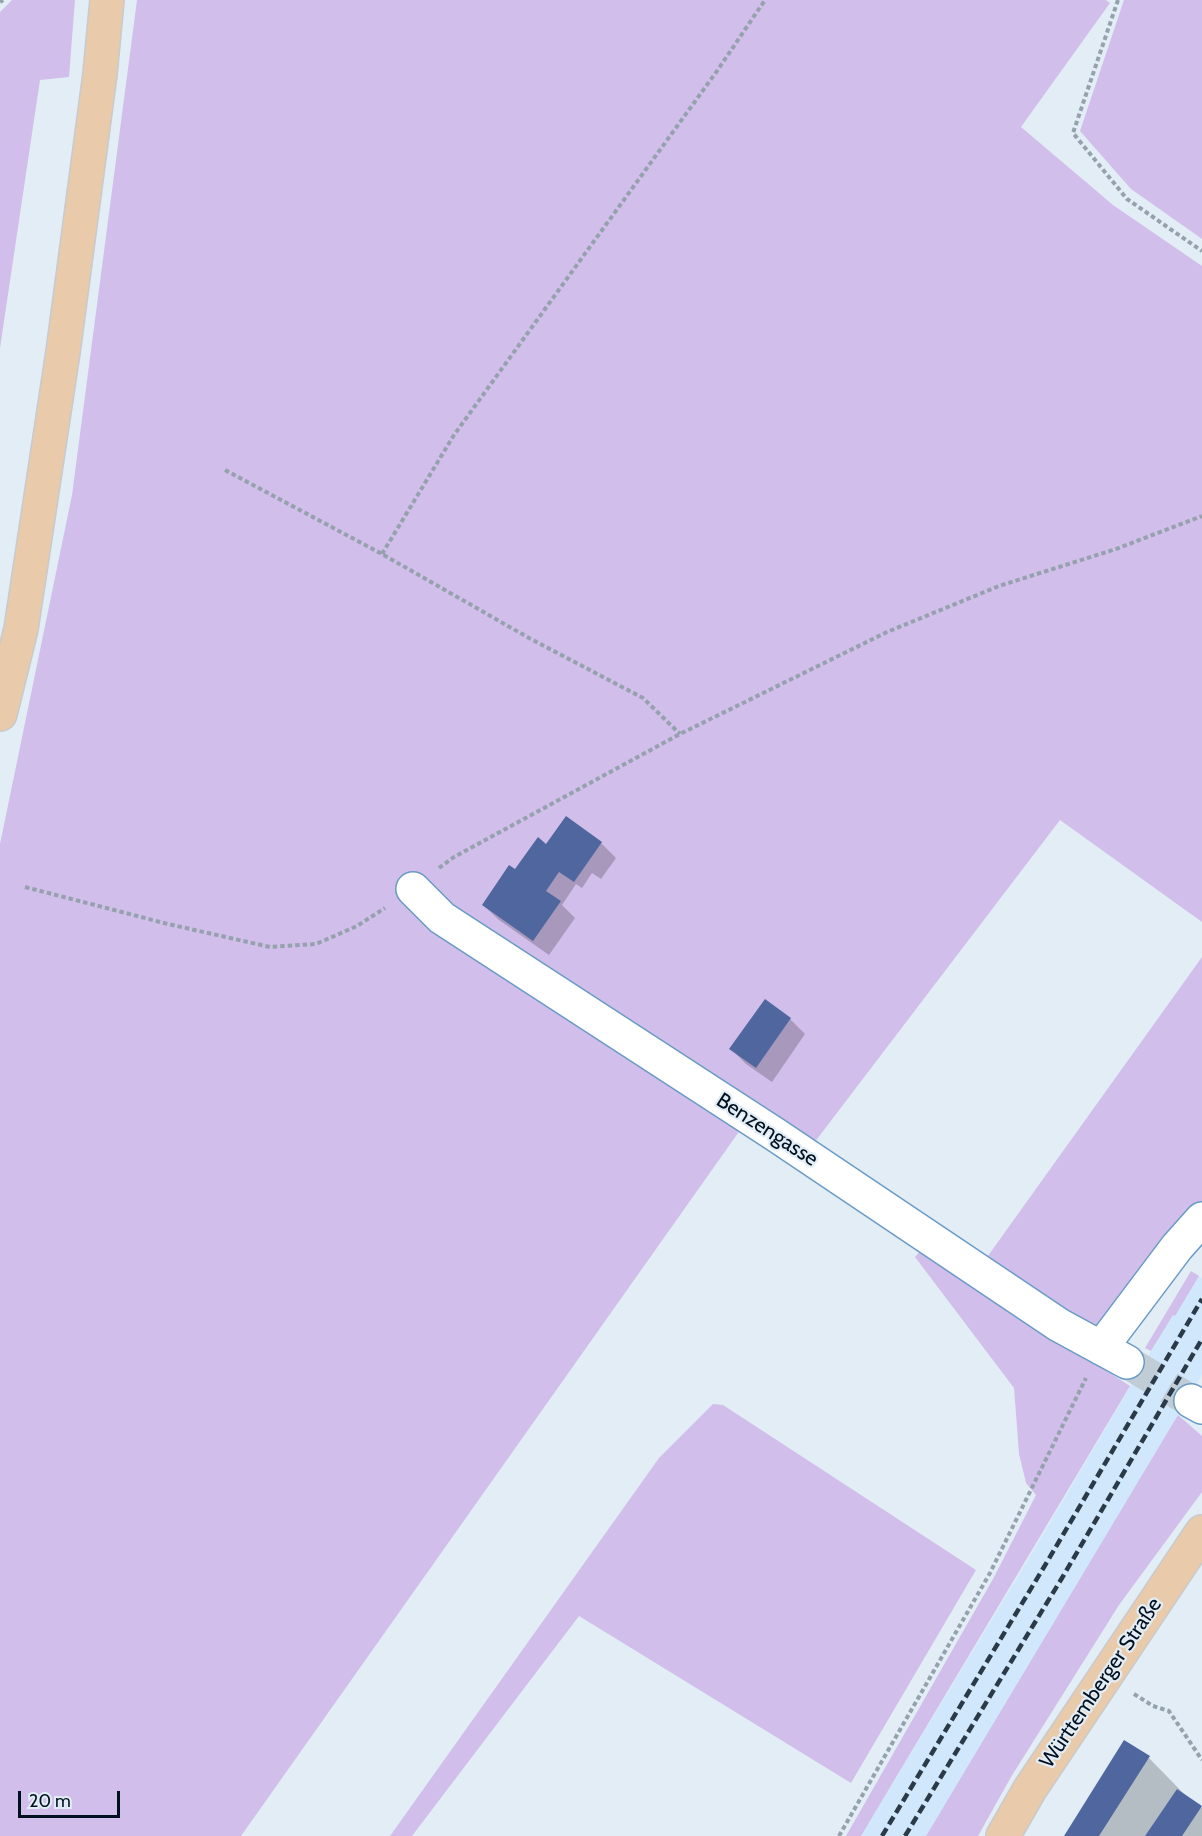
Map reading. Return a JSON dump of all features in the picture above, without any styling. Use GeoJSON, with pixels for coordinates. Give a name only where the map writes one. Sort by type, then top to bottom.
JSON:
{"type":"FeatureCollection","features":[{"type":"Feature","properties":{"kind":"main road"},"geometry":{"type":"LineString","coordinates":[[0,714],[21,629],[63,352],[100,74],[107,0]]}},
{"type":"Feature","properties":{"kind":"main road","name":"Württemberger Straße"},"geometry":{"type":"LineString","coordinates":[[1003,1836],[1030,1790],[1106,1675],[1196,1552]]}},
{"type":"Feature","properties":{"kind":"lane","name":"Benzengasse"},"geometry":{"type":"LineString","coordinates":[[413,889],[442,918],[766,1129],[1059,1325],[1114,1355]]}},
{"type":"Feature","properties":{"kind":"lane"},"geometry":{"type":"LineString","coordinates":[[1114,1355],[1177,1247],[1202,1218]]}},
{"type":"Feature","properties":{"kind":"path"},"geometry":{"type":"LineString","coordinates":[[382,554],[454,435],[703,90],[765,0]]}},
{"type":"Feature","properties":{"kind":"path"},"geometry":{"type":"LineString","coordinates":[[1118,0],[1073,133],[1127,199],[1202,251]]}},
{"type":"Feature","properties":{"kind":"path"},"geometry":{"type":"LineString","coordinates":[[225,470],[382,554],[529,638],[643,698],[680,734]]}},
{"type":"Feature","properties":{"kind":"path"},"geometry":{"type":"LineString","coordinates":[[26,887],[168,924],[270,947],[316,944],[357,926],[413,889],[454,856],[680,734],[887,632],[999,586],[1116,549],[1202,516]]}},
{"type":"Feature","properties":{"kind":"path"},"geometry":{"type":"LineString","coordinates":[[839,1836],[1114,1355]]}},
{"type":"Feature","properties":{"kind":"path"},"geometry":{"type":"LineString","coordinates":[[1106,1675],[1153,1706],[1169,1711],[1202,1760]]}},
{"type":"Feature","properties":{"kind":"shaded area"},"geometry":{"type":"Polygon","coordinates":[[[12,0],[75,0],[69,77],[40,80],[0,348],[0,12],[12,0]]]}},
{"type":"Feature","properties":{"kind":"shaded area"},"geometry":{"type":"Polygon","coordinates":[[[137,0],[1106,0],[1110,3],[1021,127],[1113,205],[1202,266],[1202,922],[1060,820],[811,1147],[755,1109],[241,1836],[0,1836],[0,844],[72,495],[137,0]]]}},
{"type":"Feature","properties":{"kind":"shaded area"},"geometry":{"type":"Polygon","coordinates":[[[1124,0],[1202,0],[1202,239],[1131,189],[1080,131],[1124,0]]]}},
{"type":"Feature","properties":{"kind":"shaded area"},"geometry":{"type":"Polygon","coordinates":[[[1202,957],[1202,1206],[1102,1337],[985,1260],[1202,957]]]}},
{"type":"Feature","properties":{"kind":"shaded area"},"geometry":{"type":"Polygon","coordinates":[[[924,1246],[1041,1329],[1130,1386],[861,1836],[846,1836],[993,1579],[1036,1495],[1026,1483],[1019,1454],[1014,1388],[915,1257],[924,1246]]]}},
{"type":"Feature","properties":{"kind":"shaded area"},"geometry":{"type":"Polygon","coordinates":[[[1191,1271],[1199,1276],[1151,1351],[1145,1348],[1191,1271]]]}},
{"type":"Feature","properties":{"kind":"shaded area"},"geometry":{"type":"Polygon","coordinates":[[[1199,1276],[1202,1278],[1202,1375],[926,1836],[861,1836],[1173,1314],[1175,1315],[1199,1276]]]}},
{"type":"Feature","properties":{"kind":"shaded area"},"geometry":{"type":"Polygon","coordinates":[[[713,1404],[723,1405],[976,1570],[851,1783],[579,1616],[412,1836],[390,1836],[659,1458],[713,1404]]]}},
{"type":"Feature","properties":{"kind":"shaded area"},"geometry":{"type":"Polygon","coordinates":[[[1178,1415],[1202,1436],[1202,1492],[1119,1605],[1011,1777],[978,1836],[926,1836],[1178,1415]]]}},
{"type":"Feature","properties":{"kind":"building"},"geometry":{"type":"Polygon","coordinates":[[[566,816],[602,842],[574,882],[559,872],[546,891],[561,901],[533,941],[482,905],[509,865],[515,869],[538,837],[546,844],[566,816]]]}},
{"type":"Feature","properties":{"kind":"building"},"geometry":{"type":"Polygon","coordinates":[[[765,999],[791,1018],[756,1068],[729,1049],[765,999]]]}},
{"type":"Feature","properties":{"kind":"building"},"geometry":{"type":"Polygon","coordinates":[[[1124,1740],[1150,1756],[1099,1836],[1064,1836],[1124,1740]]]}},
{"type":"Feature","properties":{"kind":"building"},"geometry":{"type":"Polygon","coordinates":[[[1177,1789],[1202,1806],[1182,1836],[1145,1836],[1177,1789]]]}},
{"type":"Feature","properties":{"kind":"tunnel"},"geometry":{"type":"LineString","coordinates":[[1127,1362],[1191,1401]]}},
{"type":"Feature","properties":{"kind":"railway"},"geometry":{"type":"LineString","coordinates":[[882,1836],[1202,1299]]}},
{"type":"Feature","properties":{"kind":"railway"},"geometry":{"type":"LineString","coordinates":[[905,1836],[1062,1578],[1202,1339]]}}]}
